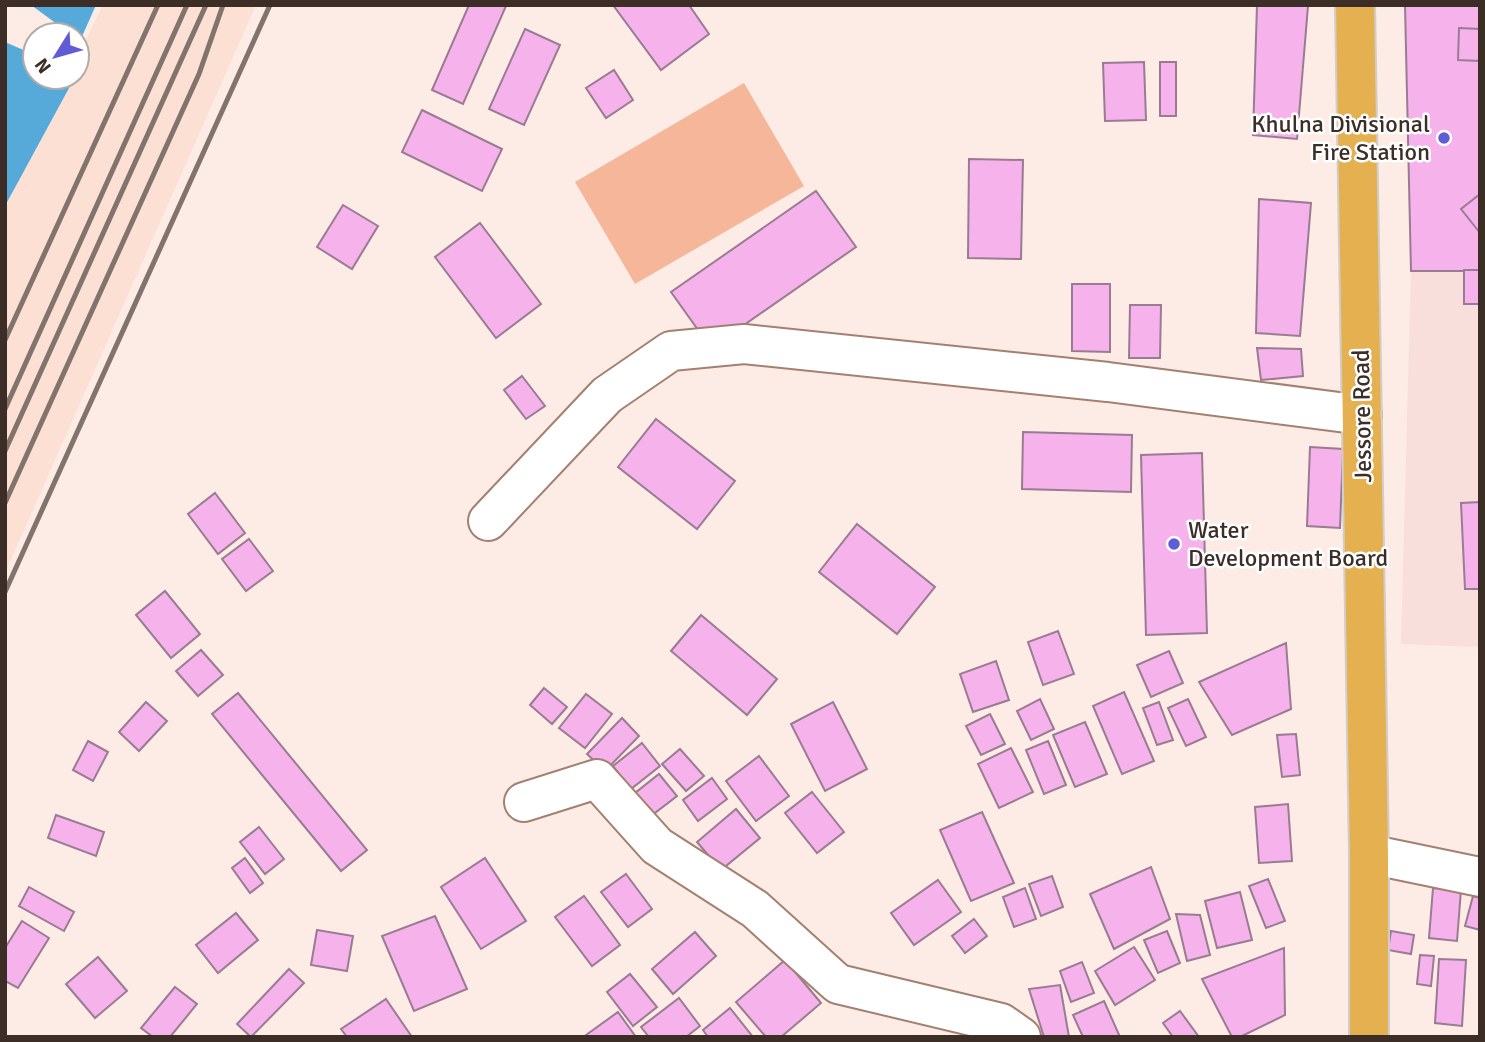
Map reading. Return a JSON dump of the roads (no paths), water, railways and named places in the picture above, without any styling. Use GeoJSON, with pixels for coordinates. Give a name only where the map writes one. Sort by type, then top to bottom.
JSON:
{"type":"FeatureCollection","features":[{"type":"Feature","properties":{"kind":"highway","name":"Jessore Road"},"geometry":{"type":"LineString","coordinates":[[1355,5],[1369,854],[1369,1037]]}},
{"type":"Feature","properties":{"kind":"street"},"geometry":{"type":"LineString","coordinates":[[488,521],[607,395],[671,351],[744,344],[1108,382],[1362,415]]}},
{"type":"Feature","properties":{"kind":"street"},"geometry":{"type":"LineString","coordinates":[[524,802],[597,779],[657,846],[755,909],[838,984],[1001,1023],[1021,1037]]}},
{"type":"Feature","properties":{"kind":"street"},"geometry":{"type":"LineString","coordinates":[[1369,854],[1480,877]]}},
{"type":"Feature","properties":{"kind":"water"},"geometry":{"type":"Polygon","coordinates":[[[31,5],[96,5],[89,21],[53,21],[31,5]]]}},
{"type":"Feature","properties":{"kind":"water"},"geometry":{"type":"Polygon","coordinates":[[[5,42],[21,49],[21,91],[67,91],[5,206],[5,42]]]}},
{"type":"Feature","properties":{"kind":"railway"},"geometry":{"type":"LineString","coordinates":[[5,340],[158,5]]}},
{"type":"Feature","properties":{"kind":"railway"},"geometry":{"type":"LineString","coordinates":[[5,409],[187,5]]}},
{"type":"Feature","properties":{"kind":"railway"},"geometry":{"type":"LineString","coordinates":[[5,451],[206,5]]}},
{"type":"Feature","properties":{"kind":"railway"},"geometry":{"type":"LineString","coordinates":[[5,503],[199,74],[223,5]]}},
{"type":"Feature","properties":{"kind":"railway"},"geometry":{"type":"LineString","coordinates":[[5,592],[270,5]]}},
{"type":"Feature","properties":{"kind":"place","name":"Khulna Divisional Fire Station"},"geometry":{"type":"Point","coordinates":[1444,138]}},
{"type":"Feature","properties":{"kind":"place","name":"Water Development Board"},"geometry":{"type":"Point","coordinates":[1174,544]}}]}
